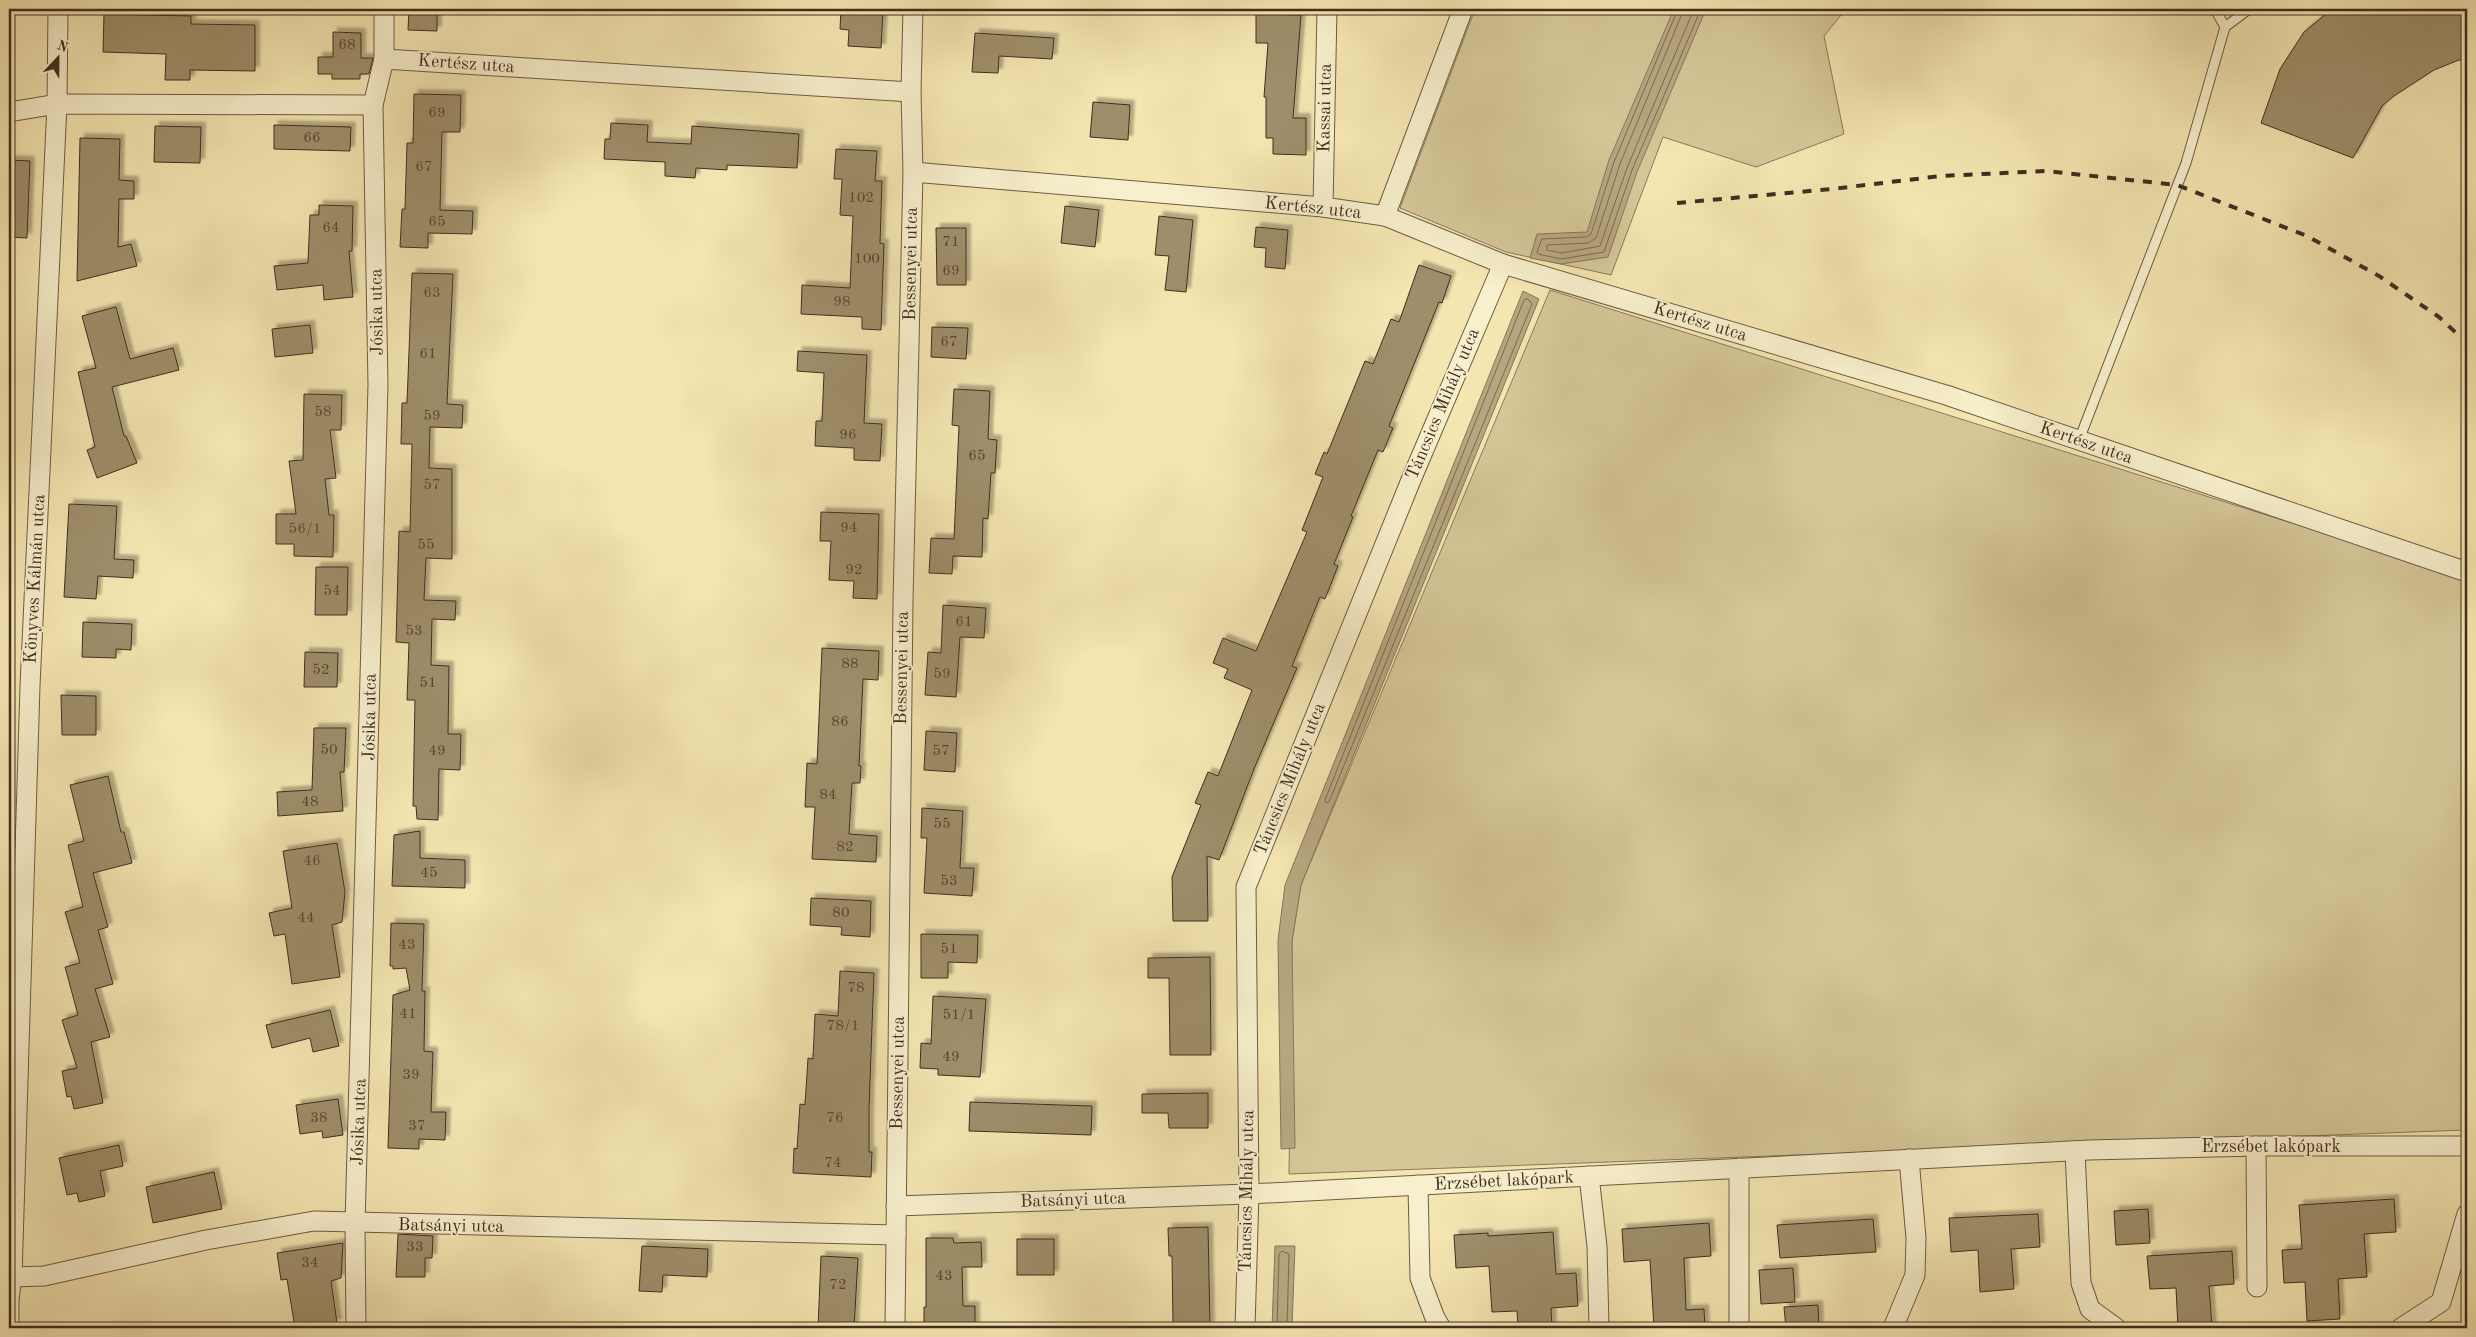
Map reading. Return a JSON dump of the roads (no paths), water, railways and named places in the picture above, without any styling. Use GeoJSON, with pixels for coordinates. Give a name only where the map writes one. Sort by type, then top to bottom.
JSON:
{"type":"FeatureCollection","features":[{"type":"Feature","properties":{"kind":"street","name":"Könyves Kálmán utca"},"geometry":{"type":"LineString","coordinates":[[9,1328],[30,686],[57,104],[58,9]]}},
{"type":"Feature","properties":{"kind":"street"},"geometry":{"type":"LineString","coordinates":[[9,112],[57,104],[373,105],[384,59],[384,9]]}},
{"type":"Feature","properties":{"kind":"street","name":"Bessenyei utca"},"geometry":{"type":"LineString","coordinates":[[895,1328],[902,602],[913,172],[911,92],[913,9]]}},
{"type":"Feature","properties":{"kind":"street","name":"Kassai utca"},"geometry":{"type":"LineString","coordinates":[[1323,208],[1327,9]]}},
{"type":"Feature","properties":{"kind":"street"},"geometry":{"type":"LineString","coordinates":[[1385,216],[1463,9]]}},
{"type":"Feature","properties":{"kind":"street","name":"Kertész utca"},"geometry":{"type":"LineString","coordinates":[[384,59],[911,92]]}},
{"type":"Feature","properties":{"kind":"street","name":"Jósika utca"},"geometry":{"type":"LineString","coordinates":[[356,1328],[356,1224],[378,385],[373,105]]}},
{"type":"Feature","properties":{"kind":"street","name":"Kertész utca"},"geometry":{"type":"LineString","coordinates":[[913,172],[1323,208],[1385,216],[1503,264],[1946,395],[2467,572]]}},
{"type":"Feature","properties":{"kind":"street","name":"Táncsics Mihály utca"},"geometry":{"type":"LineString","coordinates":[[1244,1328],[1249,1194],[1246,888],[1411,480],[1503,264]]}},
{"type":"Feature","properties":{"kind":"street"},"geometry":{"type":"LineString","coordinates":[[2256,1146],[2257,1287]]}},
{"type":"Feature","properties":{"kind":"street","name":"Erzsébet lakópark"},"geometry":{"type":"LineString","coordinates":[[1249,1194],[2075,1151],[2256,1146],[2467,1146]]}},
{"type":"Feature","properties":{"kind":"street"},"geometry":{"type":"LineString","coordinates":[[2075,1151],[2081,1283],[2090,1309],[2116,1328]]}},
{"type":"Feature","properties":{"kind":"street"},"geometry":{"type":"LineString","coordinates":[[1894,1328],[1915,1275],[1916,1238],[1909,1159]]}},
{"type":"Feature","properties":{"kind":"street"},"geometry":{"type":"LineString","coordinates":[[1739,1168],[1739,1328]]}},
{"type":"Feature","properties":{"kind":"street","name":"Erzsébet lakópark"},"geometry":{"type":"LineString","coordinates":[[1589,1176],[1597,1246],[1598,1328]]}},
{"type":"Feature","properties":{"kind":"street","name":"Erzsébet lakópark"},"geometry":{"type":"LineString","coordinates":[[1418,1185],[1420,1278],[1435,1318],[1441,1328]]}},
{"type":"Feature","properties":{"kind":"street","name":"Batsányi utca"},"geometry":{"type":"LineString","coordinates":[[896,1206],[1249,1194]]}},
{"type":"Feature","properties":{"kind":"street"},"geometry":{"type":"LineString","coordinates":[[2401,1328],[2441,1302],[2467,1214]]}},
{"type":"Feature","properties":{"kind":"street","name":"Batsányi utca"},"geometry":{"type":"LineString","coordinates":[[12,1276],[44,1276],[206,1240],[314,1221],[356,1224],[896,1235]]}},
{"type":"Feature","properties":{"kind":"lane"},"geometry":{"type":"LineString","coordinates":[[2216,9],[2225,27]]}},
{"type":"Feature","properties":{"kind":"lane"},"geometry":{"type":"LineString","coordinates":[[2079,440],[2186,163],[2225,27],[2249,9]]}},
{"type":"Feature","properties":{"kind":"water"},"geometry":{"type":"Polygon","coordinates":[[[1674,9],[1706,9],[1637,172],[1608,257],[1561,264],[1530,258],[1537,234],[1587,232],[1609,160],[1674,9]]]}},
{"type":"Feature","properties":{"kind":"water"},"geometry":{"type":"Polygon","coordinates":[[[1523,291],[1539,299],[1301,885],[1292,941],[1295,1148],[1281,1149],[1278,940],[1285,885],[1523,291]]]}},
{"type":"Feature","properties":{"kind":"water"},"geometry":{"type":"Polygon","coordinates":[[[1275,1246],[1295,1246],[1292,1328],[1272,1328],[1275,1246]]]}},
{"type":"Feature","properties":{"kind":"railway"},"geometry":{"type":"LineString","coordinates":[[1677,203],[1832,189],[1941,176],[2046,171],[2177,185],[2307,236],[2379,276],[2439,317],[2467,343]]}}]}
